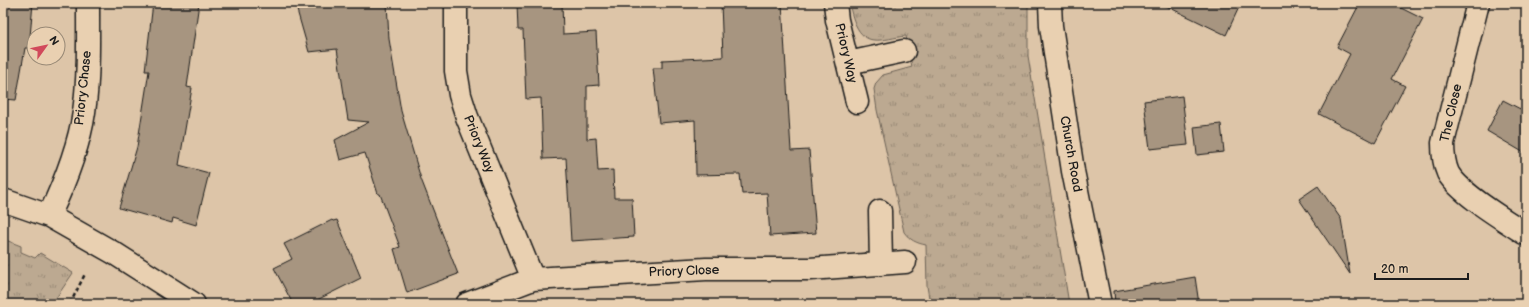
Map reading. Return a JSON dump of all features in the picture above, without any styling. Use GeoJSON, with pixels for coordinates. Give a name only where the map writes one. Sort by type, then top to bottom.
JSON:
{"type":"FeatureCollection","features":[{"type":"Feature","properties":{"kind":"street","name":"Priory Chase"},"geometry":{"type":"LineString","coordinates":[[49,216],[76,149],[84,114],[87,78],[88,3]]}},
{"type":"Feature","properties":{"kind":"street","name":"Priory Way"},"geometry":{"type":"LineString","coordinates":[[456,3],[456,71],[460,95],[467,117],[533,279]]}},
{"type":"Feature","properties":{"kind":"street","name":"Priory Way"},"geometry":{"type":"LineString","coordinates":[[836,3],[837,20],[857,102]]}},
{"type":"Feature","properties":{"kind":"street","name":"Church Road"},"geometry":{"type":"LineString","coordinates":[[1050,3],[1051,26],[1073,171],[1100,304]]}},
{"type":"Feature","properties":{"kind":"street","name":"The Close"},"geometry":{"type":"LineString","coordinates":[[1478,3],[1443,143],[1443,157],[1448,173],[1459,187],[1526,234]]}},
{"type":"Feature","properties":{"kind":"street"},"geometry":{"type":"LineString","coordinates":[[848,63],[904,51]]}},
{"type":"Feature","properties":{"kind":"street"},"geometry":{"type":"LineString","coordinates":[[3,200],[49,216],[102,246],[194,304]]}},
{"type":"Feature","properties":{"kind":"street"},"geometry":{"type":"LineString","coordinates":[[880,211],[881,264]]}},
{"type":"Feature","properties":{"kind":"street","name":"Priory Close"},"geometry":{"type":"LineString","coordinates":[[467,304],[533,279],[706,269],[810,268],[905,262]]}},
{"type":"Feature","properties":{"kind":"path"},"geometry":{"type":"LineString","coordinates":[[70,304],[85,274]]}},
{"type":"Feature","properties":{"kind":"green space"},"geometry":{"type":"Polygon","coordinates":[[[849,3],[1028,3],[1028,56],[1069,304],[930,304],[927,286],[926,245],[914,241],[904,232],[877,110],[874,89],[876,83],[883,75],[912,67],[906,36],[882,40],[868,39],[863,36],[856,26],[849,3]]]}},
{"type":"Feature","properties":{"kind":"green space"},"geometry":{"type":"Polygon","coordinates":[[[3,239],[21,246],[21,252],[35,258],[40,253],[73,273],[52,304],[3,304],[3,239]]]}},
{"type":"Feature","properties":{"kind":"building"},"geometry":{"type":"Polygon","coordinates":[[[3,3],[33,3],[31,26],[26,26],[26,48],[16,100],[3,99],[3,3]]]}},
{"type":"Feature","properties":{"kind":"building"},"geometry":{"type":"Polygon","coordinates":[[[153,3],[199,3],[187,87],[192,88],[179,165],[209,173],[196,225],[173,218],[172,223],[119,208],[137,147],[149,71],[145,71],[153,3]]]}},
{"type":"Feature","properties":{"kind":"building"},"geometry":{"type":"Polygon","coordinates":[[[295,3],[343,6],[343,3],[387,3],[389,39],[401,111],[421,179],[458,274],[407,293],[394,249],[400,247],[380,194],[378,194],[365,153],[340,160],[335,140],[369,122],[348,120],[337,49],[309,52],[295,3]]]}},
{"type":"Feature","properties":{"kind":"building"},"geometry":{"type":"Polygon","coordinates":[[[517,3],[562,3],[563,34],[596,32],[599,85],[587,86],[587,139],[596,138],[598,171],[613,170],[614,198],[632,198],[634,237],[571,241],[566,158],[543,159],[541,98],[526,99],[523,30],[518,30],[517,3]]]}},
{"type":"Feature","properties":{"kind":"building"},"geometry":{"type":"Polygon","coordinates":[[[721,3],[782,3],[791,151],[809,150],[816,233],[770,236],[767,193],[742,194],[740,174],[696,175],[695,120],[659,123],[653,68],[662,68],[662,60],[723,57],[721,3]]]}},
{"type":"Feature","properties":{"kind":"building"},"geometry":{"type":"Polygon","coordinates":[[[1160,3],[1241,3],[1226,35],[1160,3]]]}},
{"type":"Feature","properties":{"kind":"building"},"geometry":{"type":"Polygon","coordinates":[[[1360,3],[1391,3],[1423,19],[1392,79],[1405,86],[1375,143],[1319,114],[1350,54],[1337,47],[1360,3]]]}},
{"type":"Feature","properties":{"kind":"building"},"geometry":{"type":"Polygon","coordinates":[[[1182,96],[1188,145],[1150,149],[1144,101],[1182,96]]]}},
{"type":"Feature","properties":{"kind":"building"},"geometry":{"type":"Polygon","coordinates":[[[1503,100],[1526,112],[1526,154],[1487,131],[1503,100]]]}},
{"type":"Feature","properties":{"kind":"building"},"geometry":{"type":"Polygon","coordinates":[[[1221,124],[1224,152],[1197,155],[1194,127],[1221,124]]]}},
{"type":"Feature","properties":{"kind":"building"},"geometry":{"type":"Polygon","coordinates":[[[1318,186],[1341,219],[1350,274],[1299,199],[1318,186]]]}},
{"type":"Feature","properties":{"kind":"building"},"geometry":{"type":"Polygon","coordinates":[[[332,220],[337,220],[361,278],[309,304],[293,304],[274,268],[292,259],[284,244],[332,220]]]}},
{"type":"Feature","properties":{"kind":"building"},"geometry":{"type":"Polygon","coordinates":[[[1195,277],[1199,304],[1115,304],[1114,291],[1195,277]]]}}]}
